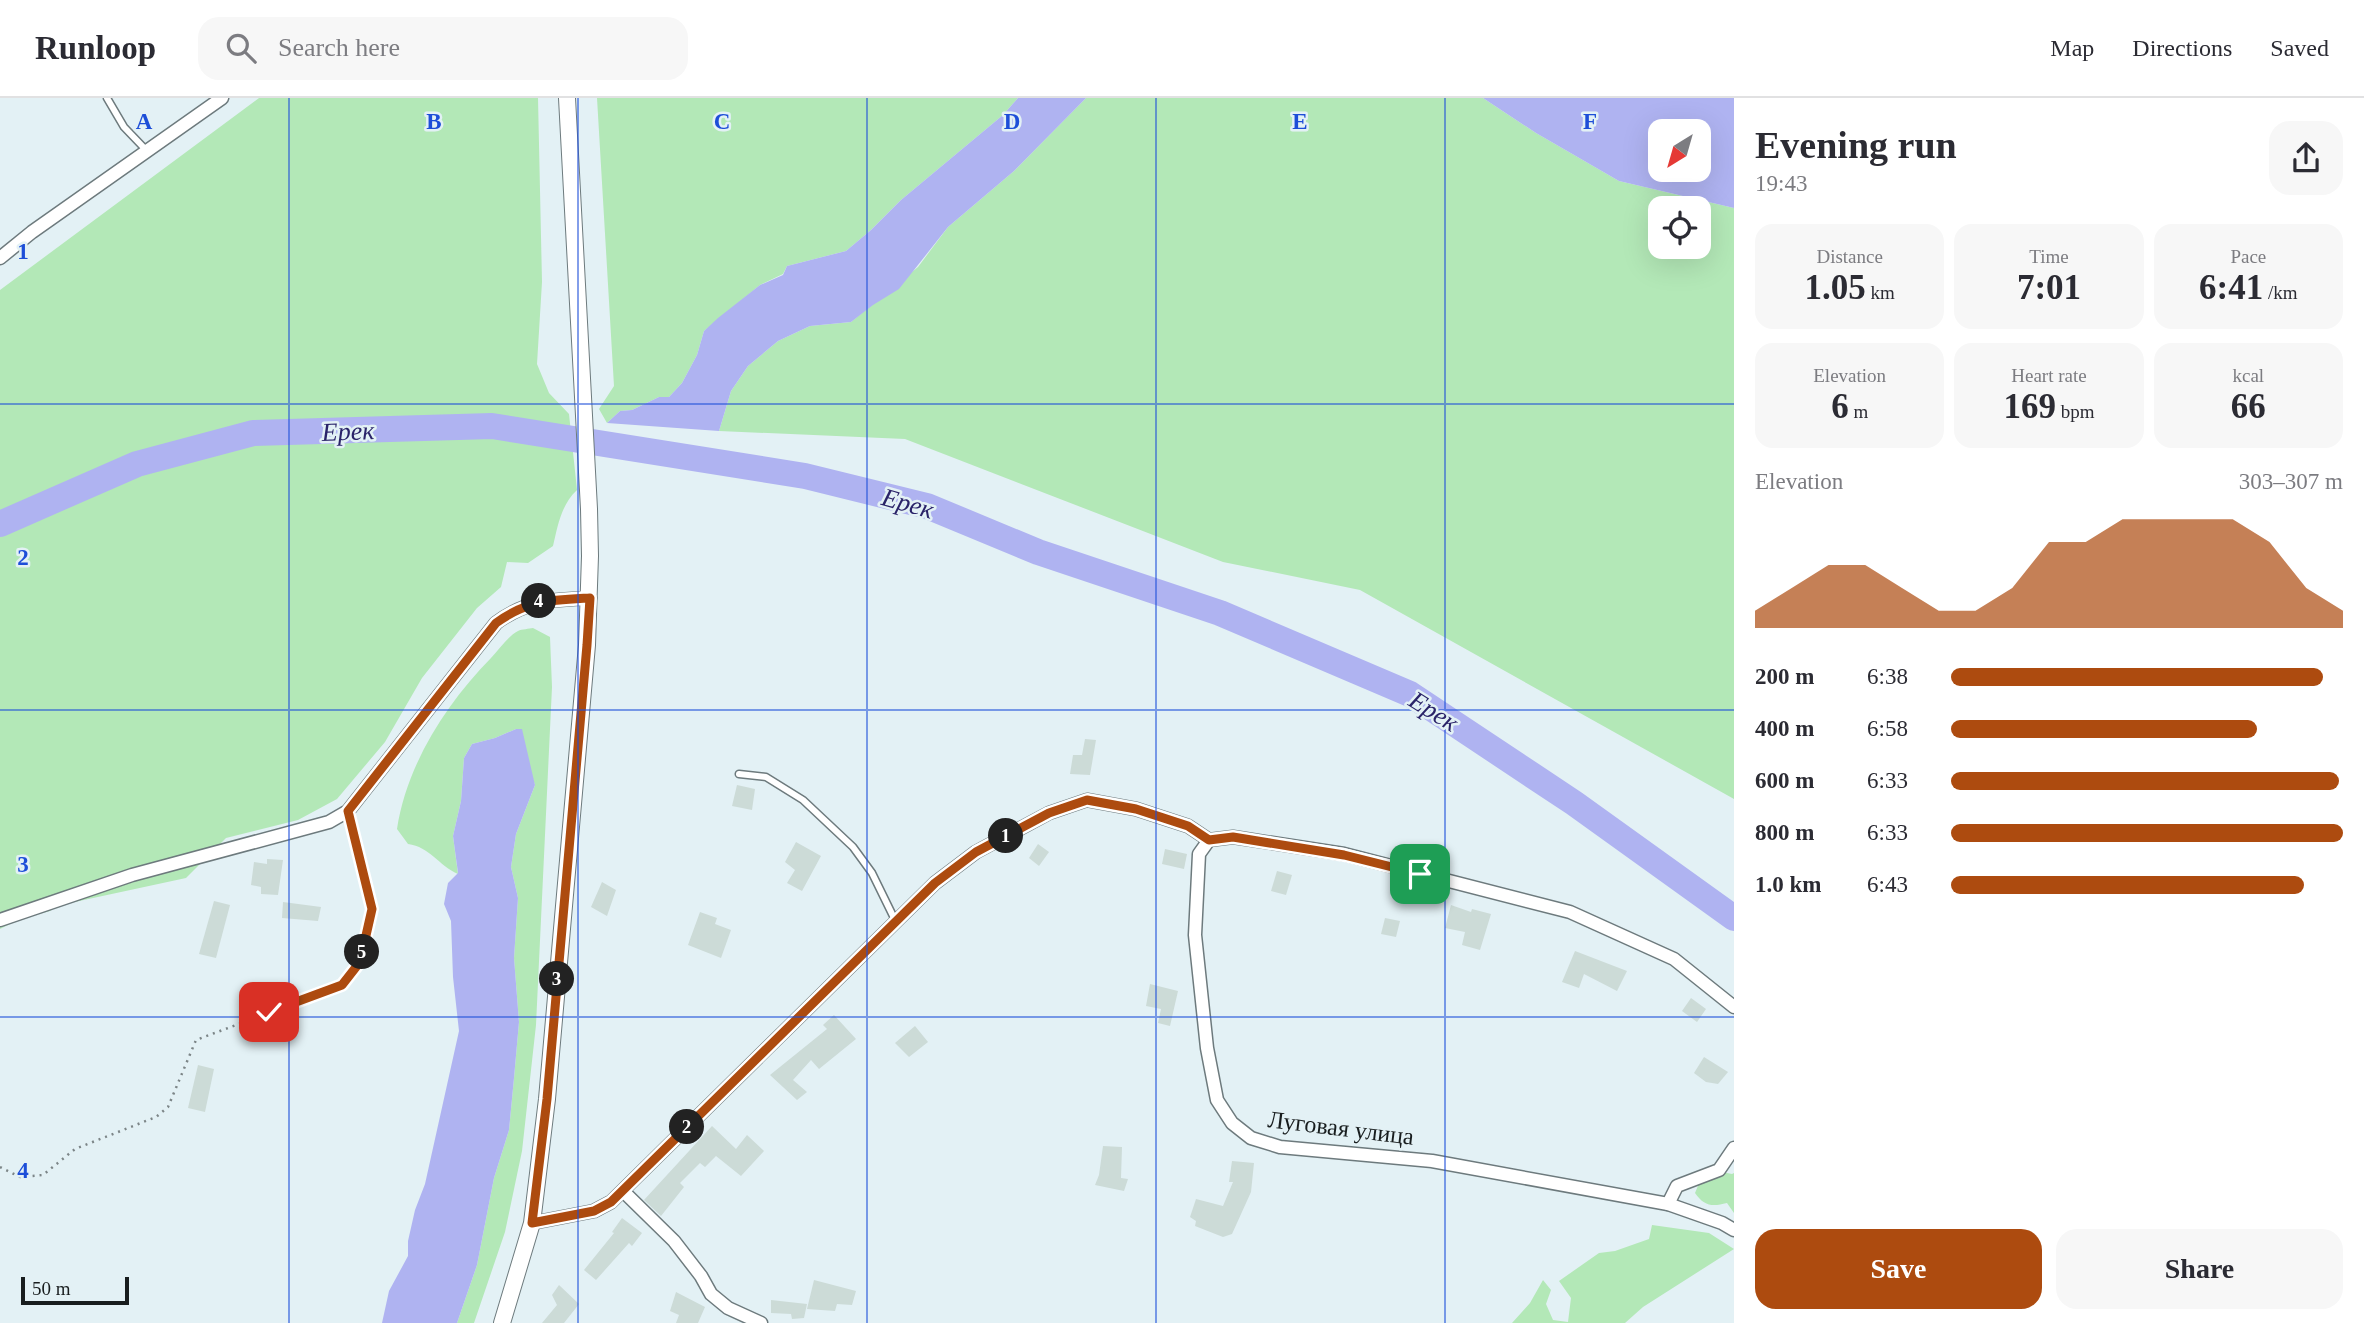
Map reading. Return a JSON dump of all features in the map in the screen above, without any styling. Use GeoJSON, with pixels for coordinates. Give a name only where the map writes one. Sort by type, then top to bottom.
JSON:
{"type":"FeatureCollection","features":[{"type":"Feature","properties":{"kind":"street"},"geometry":{"type":"LineString","coordinates":[[0,258],[32,232],[222,98]]}},
{"type":"Feature","properties":{"kind":"street"},"geometry":{"type":"LineString","coordinates":[[502,1323],[532,1223],[547,1099],[590,598],[589,509],[567,98]]}},
{"type":"Feature","properties":{"kind":"street"},"geometry":{"type":"LineString","coordinates":[[0,920],[132,875],[329,822],[348,811],[496,623],[507,615],[541,600],[590,598]]}},
{"type":"Feature","properties":{"kind":"street"},"geometry":{"type":"LineString","coordinates":[[532,1223],[594,1211],[611,1202],[935,883],[976,852],[1049,813],[1087,800],[1136,809],[1188,826],[1209,840],[1233,837],[1344,855],[1570,912],[1674,959],[1734,1007]]}},
{"type":"Feature","properties":{"kind":"street","name":"Луговая улица"},"geometry":{"type":"LineString","coordinates":[[1209,840],[1199,855],[1195,935],[1207,1048],[1217,1100],[1232,1124],[1251,1138],[1280,1147],[1433,1161],[1668,1204],[1723,1223],[1734,1230]]}},
{"type":"Feature","properties":{"kind":"street"},"geometry":{"type":"LineString","coordinates":[[1668,1204],[1677,1186],[1719,1170],[1734,1149]]}},
{"type":"Feature","properties":{"kind":"street"},"geometry":{"type":"LineString","coordinates":[[623,1191],[674,1241],[701,1276],[711,1294],[728,1308],[761,1323]]}},
{"type":"Feature","properties":{"kind":"lane"},"geometry":{"type":"LineString","coordinates":[[107,98],[124,127],[148,150]]}},
{"type":"Feature","properties":{"kind":"lane"},"geometry":{"type":"LineString","coordinates":[[739,774],[766,777],[803,800],[843,838],[872,873],[895,920]]}},
{"type":"Feature","properties":{"kind":"path"},"geometry":{"type":"LineString","coordinates":[[0,1167],[20,1177],[43,1175],[75,1149],[156,1117],[168,1107],[196,1040],[342,985],[360,962],[372,909],[348,811]]}},
{"type":"Feature","properties":{"kind":"green space"},"geometry":{"type":"Polygon","coordinates":[[[259,98],[538,98],[542,282],[537,364],[549,393],[569,414],[577,490],[564,509],[553,546],[528,563],[507,562],[501,587],[477,608],[422,678],[385,742],[337,799],[298,820],[226,838],[186,878],[56,906],[50,911],[20,919],[0,929],[0,290],[259,98]]]}},
{"type":"Feature","properties":{"kind":"green space"},"geometry":{"type":"Polygon","coordinates":[[[597,98],[1018,98],[1003,115],[901,200],[846,251],[787,266],[783,274],[760,285],[704,331],[697,355],[682,383],[669,397],[659,397],[632,410],[620,411],[607,423],[599,409],[614,386],[597,98]]]}},
{"type":"Feature","properties":{"kind":"green space"},"geometry":{"type":"Polygon","coordinates":[[[1086,98],[1483,98],[1536,133],[1619,181],[1683,196],[1648,196],[1648,259],[1711,259],[1711,203],[1734,208],[1734,799],[1360,590],[1223,562],[905,439],[719,431],[731,391],[748,366],[778,341],[810,326],[851,322],[918,267],[948,227],[1014,171],[1086,98]]]}},
{"type":"Feature","properties":{"kind":"green space"},"geometry":{"type":"Polygon","coordinates":[[[533,628],[550,637],[552,687],[536,1025],[522,1151],[505,1232],[474,1323],[457,1323],[477,1265],[494,1178],[509,1130],[519,1022],[514,958],[518,898],[511,867],[516,834],[535,785],[516,729],[472,744],[464,758],[461,801],[453,836],[458,874],[428,852],[408,844],[397,829],[402,805],[419,758],[444,715],[474,676],[514,633],[533,628]]]}},
{"type":"Feature","properties":{"kind":"green space"},"geometry":{"type":"Polygon","coordinates":[[[1722,1172],[1734,1173],[1734,1213],[1727,1203],[1709,1204],[1695,1193],[1700,1181],[1722,1172]]]}},
{"type":"Feature","properties":{"kind":"green space"},"geometry":{"type":"Polygon","coordinates":[[[1652,1225],[1709,1233],[1734,1249],[1643,1307],[1625,1323],[1512,1323],[1530,1303],[1543,1280],[1551,1290],[1546,1304],[1553,1320],[1568,1322],[1571,1298],[1559,1281],[1599,1253],[1615,1251],[1649,1239],[1652,1225]]]}},
{"type":"Feature","properties":{"kind":"water"},"geometry":{"type":"Polygon","coordinates":[[[1018,98],[1086,98],[1014,171],[948,227],[899,289],[851,322],[810,326],[778,341],[748,366],[731,391],[719,431],[607,423],[620,411],[632,410],[659,397],[669,397],[682,383],[697,355],[704,331],[718,318],[760,285],[783,275],[787,266],[846,251],[901,200],[1003,115],[1018,98]]]}},
{"type":"Feature","properties":{"kind":"water"},"geometry":{"type":"Polygon","coordinates":[[[1483,98],[1734,98],[1734,208],[1711,203],[1711,196],[1683,196],[1619,181],[1536,133],[1483,98]]]}},
{"type":"Feature","properties":{"kind":"water"},"geometry":{"type":"Polygon","coordinates":[[[522,729],[535,785],[516,834],[511,867],[518,898],[514,958],[519,1022],[509,1130],[494,1178],[477,1265],[457,1323],[382,1323],[389,1291],[408,1256],[408,1241],[415,1210],[425,1184],[459,1031],[451,921],[444,904],[448,883],[458,873],[453,836],[461,801],[464,758],[472,744],[522,729]]]}},
{"type":"Feature","properties":{"kind":"building"},"geometry":{"type":"Polygon","coordinates":[[[1085,739],[1096,740],[1090,775],[1070,774],[1073,755],[1082,755],[1085,739]]]}},
{"type":"Feature","properties":{"kind":"building"},"geometry":{"type":"Polygon","coordinates":[[[737,785],[755,789],[752,810],[732,806],[737,785]]]}},
{"type":"Feature","properties":{"kind":"building"},"geometry":{"type":"Polygon","coordinates":[[[796,842],[821,856],[802,891],[787,883],[795,870],[785,862],[796,842]]]}},
{"type":"Feature","properties":{"kind":"building"},"geometry":{"type":"Polygon","coordinates":[[[1038,844],[1049,852],[1039,866],[1029,858],[1038,844]]]}},
{"type":"Feature","properties":{"kind":"building"},"geometry":{"type":"Polygon","coordinates":[[[1165,849],[1187,854],[1184,869],[1162,864],[1165,849]]]}},
{"type":"Feature","properties":{"kind":"building"},"geometry":{"type":"Polygon","coordinates":[[[267,859],[283,860],[278,895],[261,894],[261,887],[251,885],[254,862],[267,864],[267,859]]]}},
{"type":"Feature","properties":{"kind":"building"},"geometry":{"type":"Polygon","coordinates":[[[1277,871],[1292,875],[1286,895],[1271,891],[1277,871]]]}},
{"type":"Feature","properties":{"kind":"building"},"geometry":{"type":"Polygon","coordinates":[[[602,882],[616,890],[607,916],[591,907],[602,882]]]}},
{"type":"Feature","properties":{"kind":"building"},"geometry":{"type":"Polygon","coordinates":[[[214,901],[230,905],[216,958],[199,954],[214,901]]]}},
{"type":"Feature","properties":{"kind":"building"},"geometry":{"type":"Polygon","coordinates":[[[283,902],[321,907],[318,921],[282,918],[283,902]]]}},
{"type":"Feature","properties":{"kind":"building"},"geometry":{"type":"Polygon","coordinates":[[[1451,905],[1471,912],[1472,909],[1491,914],[1480,950],[1462,945],[1465,932],[1445,928],[1451,905]]]}},
{"type":"Feature","properties":{"kind":"building"},"geometry":{"type":"Polygon","coordinates":[[[700,912],[717,918],[715,924],[731,930],[721,958],[688,945],[700,912]]]}},
{"type":"Feature","properties":{"kind":"building"},"geometry":{"type":"Polygon","coordinates":[[[1385,918],[1400,921],[1396,937],[1381,934],[1385,918]]]}},
{"type":"Feature","properties":{"kind":"building"},"geometry":{"type":"Polygon","coordinates":[[[1575,951],[1627,971],[1617,991],[1584,974],[1579,988],[1562,982],[1575,951]]]}},
{"type":"Feature","properties":{"kind":"building"},"geometry":{"type":"Polygon","coordinates":[[[1150,984],[1178,991],[1170,1026],[1158,1023],[1161,1009],[1146,1006],[1150,984]]]}},
{"type":"Feature","properties":{"kind":"building"},"geometry":{"type":"Polygon","coordinates":[[[1691,998],[1706,1009],[1697,1022],[1682,1011],[1691,998]]]}},
{"type":"Feature","properties":{"kind":"building"},"geometry":{"type":"Polygon","coordinates":[[[834,1015],[856,1039],[819,1069],[811,1060],[793,1080],[807,1092],[797,1100],[770,1075],[827,1029],[823,1025],[834,1015]]]}},
{"type":"Feature","properties":{"kind":"building"},"geometry":{"type":"Polygon","coordinates":[[[915,1026],[928,1042],[909,1057],[895,1043],[915,1026]]]}},
{"type":"Feature","properties":{"kind":"building"},"geometry":{"type":"Polygon","coordinates":[[[1704,1057],[1728,1072],[1718,1084],[1706,1082],[1694,1073],[1704,1057]]]}},
{"type":"Feature","properties":{"kind":"building"},"geometry":{"type":"Polygon","coordinates":[[[198,1065],[214,1069],[205,1112],[188,1108],[198,1065]]]}},
{"type":"Feature","properties":{"kind":"building"},"geometry":{"type":"Polygon","coordinates":[[[712,1126],[736,1149],[747,1135],[764,1151],[741,1176],[716,1156],[705,1167],[700,1163],[680,1183],[684,1187],[661,1216],[644,1200],[712,1126]]]}},
{"type":"Feature","properties":{"kind":"building"},"geometry":{"type":"Polygon","coordinates":[[[1103,1146],[1122,1147],[1121,1178],[1128,1179],[1124,1191],[1095,1185],[1103,1146]]]}},
{"type":"Feature","properties":{"kind":"building"},"geometry":{"type":"Polygon","coordinates":[[[1232,1161],[1254,1163],[1251,1192],[1232,1234],[1223,1237],[1195,1226],[1196,1221],[1190,1217],[1196,1199],[1223,1206],[1233,1182],[1229,1182],[1232,1161]]]}},
{"type":"Feature","properties":{"kind":"building"},"geometry":{"type":"Polygon","coordinates":[[[622,1218],[642,1233],[632,1246],[629,1243],[596,1280],[584,1270],[614,1233],[612,1232],[622,1218]]]}},
{"type":"Feature","properties":{"kind":"building"},"geometry":{"type":"Polygon","coordinates":[[[814,1280],[856,1291],[852,1305],[837,1304],[835,1311],[807,1309],[814,1280]]]}},
{"type":"Feature","properties":{"kind":"building"},"geometry":{"type":"Polygon","coordinates":[[[559,1285],[579,1304],[564,1323],[542,1323],[557,1305],[552,1295],[559,1285]]]}},
{"type":"Feature","properties":{"kind":"building"},"geometry":{"type":"Polygon","coordinates":[[[676,1292],[705,1307],[698,1323],[676,1323],[679,1315],[670,1311],[676,1292]]]}},
{"type":"Feature","properties":{"kind":"building"},"geometry":{"type":"Polygon","coordinates":[[[771,1300],[807,1304],[804,1318],[792,1319],[791,1314],[771,1313],[771,1300]]]}},
{"type":"Feature","properties":{"kind":"waterway","name":"Ерек"},"geometry":{"type":"LineString","coordinates":[[0,524],[137,464],[253,433],[492,426],[805,476],[927,506],[1038,552],[1220,613],[1410,694],[1574,803],[1734,918]]}},
{"type":"Feature","properties":{"kind":"route"},"geometry":{"type":"LineString","coordinates":[[269,1012],[342,985],[360,962],[372,909],[348,811],[496,623],[507,615],[541,600],[590,598],[547,1099],[532,1223],[594,1211],[611,1202],[935,883],[976,852],[1049,813],[1087,800],[1136,809],[1188,826],[1209,840],[1233,837],[1344,855],[1420,874]]}}]}
